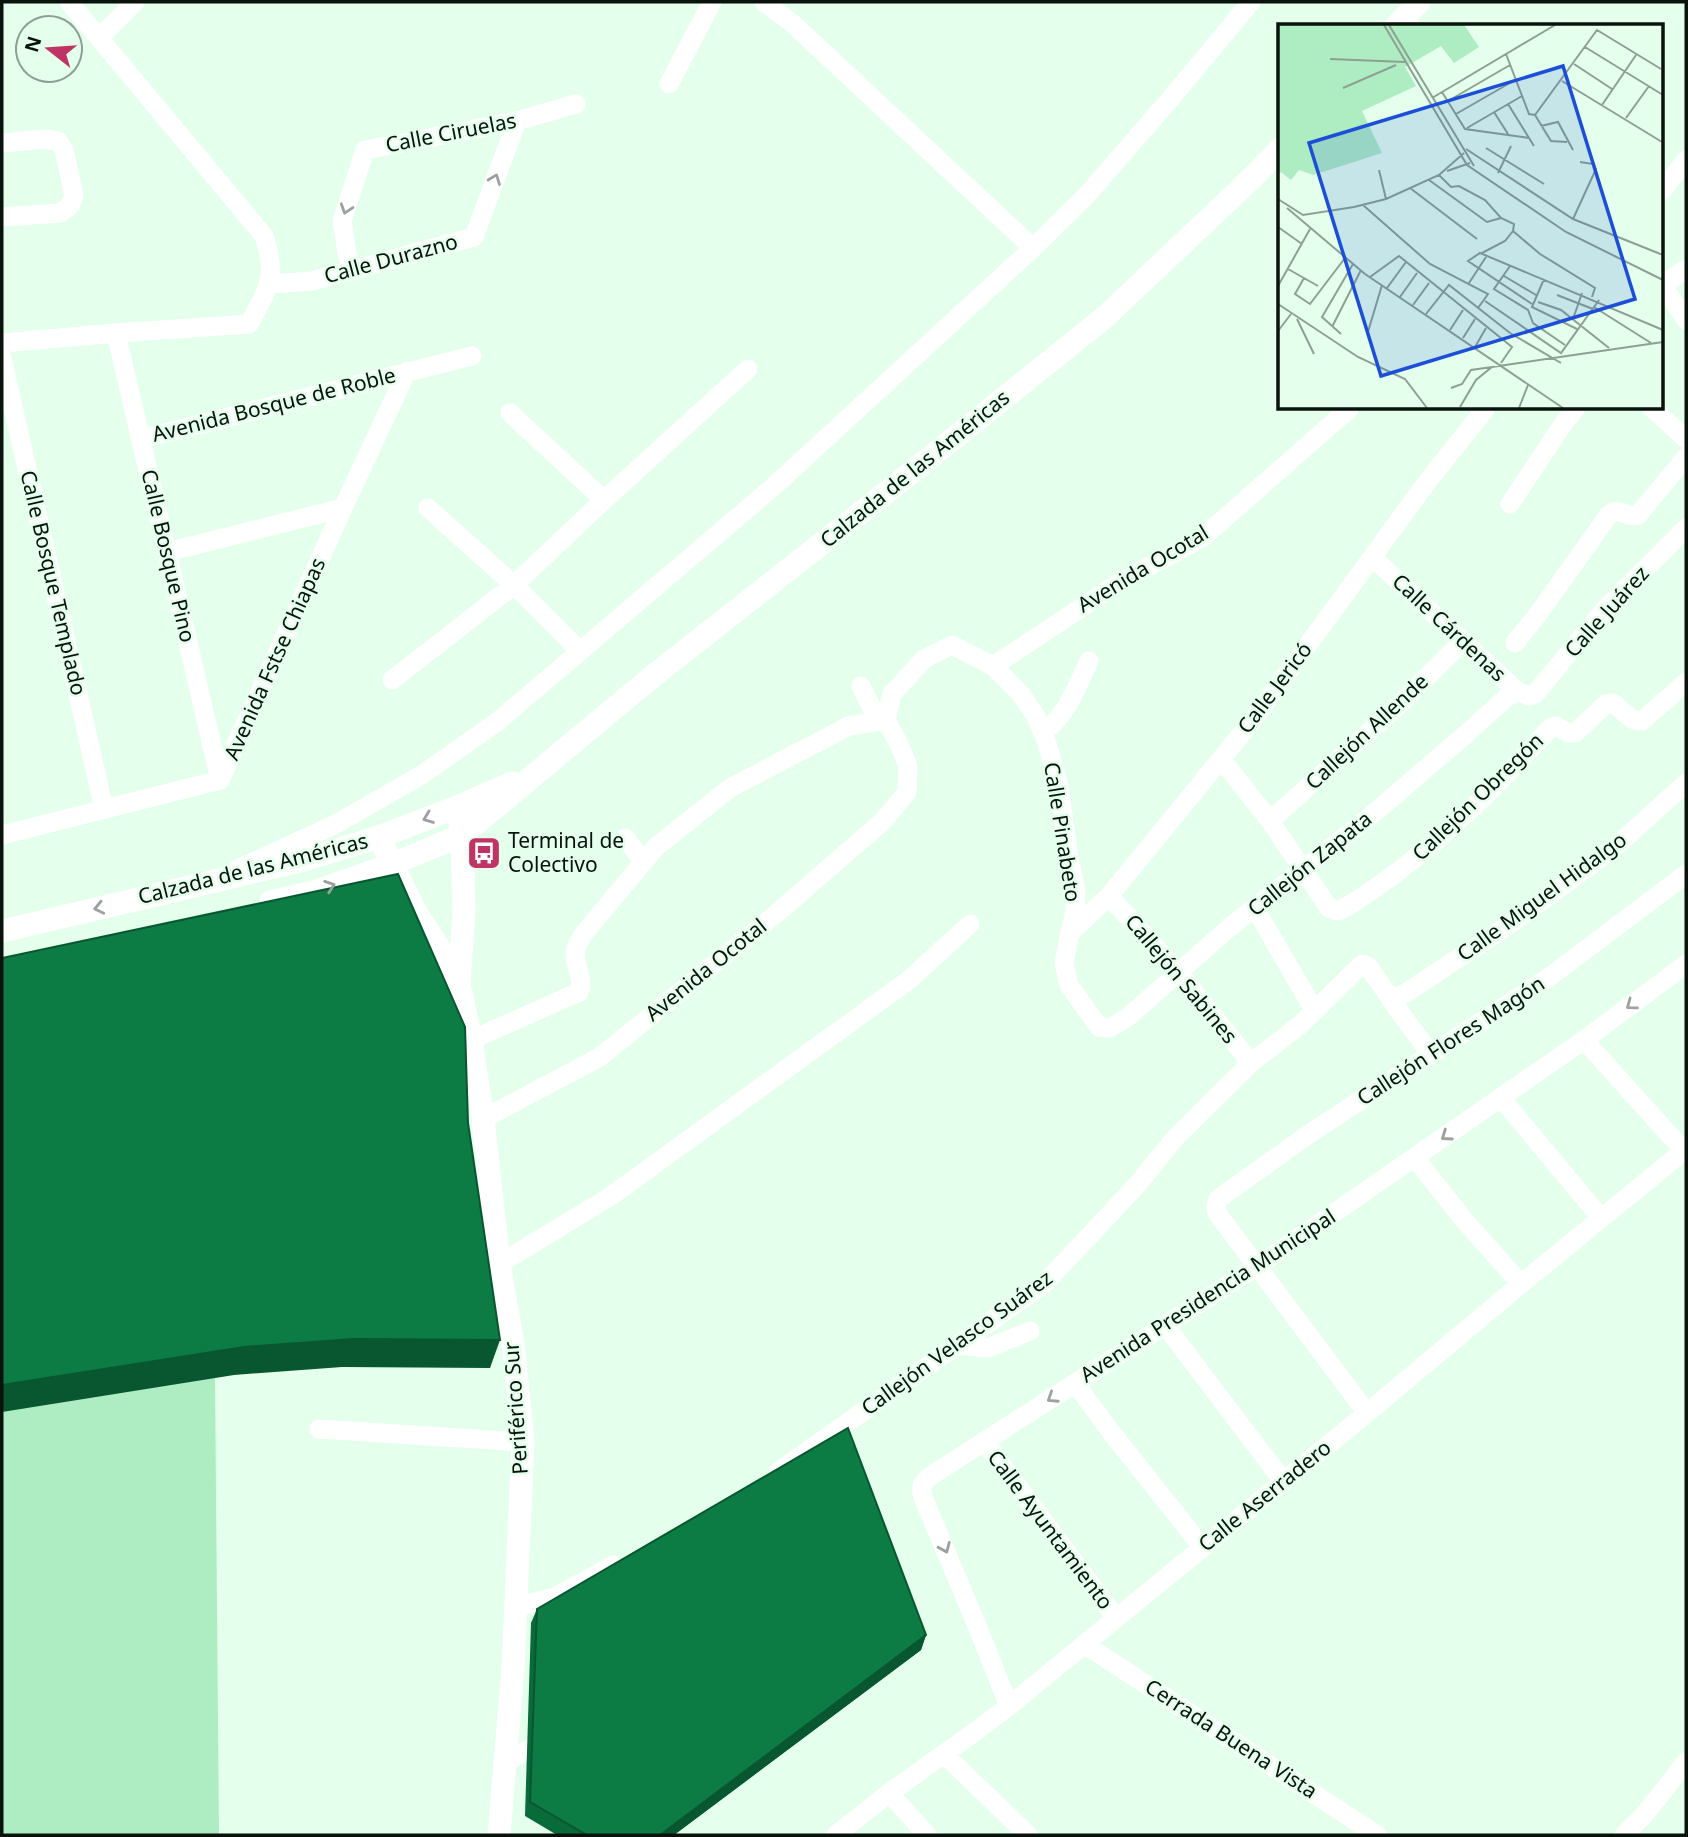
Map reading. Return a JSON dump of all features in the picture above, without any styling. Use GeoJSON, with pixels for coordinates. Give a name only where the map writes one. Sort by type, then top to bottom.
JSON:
{"type":"FeatureCollection","features":[{"type":"Feature","properties":{"kind":"main road"},"geometry":{"type":"LineString","coordinates":[[1398,24],[1419,2]]}},
{"type":"Feature","properties":{"kind":"main road","name":"Calzada de las Américas"},"geometry":{"type":"LineString","coordinates":[[246,908],[314,892],[393,864],[462,835],[653,676],[1105,317],[1278,151]]}},
{"type":"Feature","properties":{"kind":"main road","name":"Calzada de las Américas"},"geometry":{"type":"LineString","coordinates":[[2,931],[300,861],[379,837],[536,773]]}},
{"type":"Feature","properties":{"kind":"main road","name":"Periférico Sur"},"geometry":{"type":"LineString","coordinates":[[457,807],[462,835],[464,912],[459,984],[483,1119],[499,1265],[503,1348],[523,1443],[515,1607],[519,1669],[499,1835]]}},
{"type":"Feature","properties":{"kind":"main road","name":"Periférico Sur"},"geometry":{"type":"LineString","coordinates":[[379,837],[414,909],[459,984]]}},
{"type":"Feature","properties":{"kind":"street"},"geometry":{"type":"LineString","coordinates":[[2,343],[249,324],[270,284],[271,257],[264,236],[69,2]]}},
{"type":"Feature","properties":{"kind":"street"},"geometry":{"type":"LineString","coordinates":[[99,38],[135,2]]}},
{"type":"Feature","properties":{"kind":"street"},"geometry":{"type":"LineString","coordinates":[[669,84],[712,2]]}},
{"type":"Feature","properties":{"kind":"street"},"geometry":{"type":"LineString","coordinates":[[764,2],[792,23],[1033,247]]}},
{"type":"Feature","properties":{"kind":"street"},"geometry":{"type":"LineString","coordinates":[[208,883],[336,824],[423,774],[497,722],[773,487],[1033,247],[1103,176],[1251,2]]}},
{"type":"Feature","properties":{"kind":"street","name":"Calle Ciruelas"},"geometry":{"type":"LineString","coordinates":[[352,271],[342,221],[365,150],[517,121],[576,104]]}},
{"type":"Feature","properties":{"kind":"street","name":"Calle Durazno"},"geometry":{"type":"LineString","coordinates":[[270,284],[312,281],[474,237],[517,121]]}},
{"type":"Feature","properties":{"kind":"street"},"geometry":{"type":"LineString","coordinates":[[2,143],[45,139],[58,141],[64,149],[74,197],[69,207],[60,213],[2,217]]}},
{"type":"Feature","properties":{"kind":"street"},"geometry":{"type":"LineString","coordinates":[[1664,188],[1686,160]]}},
{"type":"Feature","properties":{"kind":"street"},"geometry":{"type":"LineString","coordinates":[[1686,269],[1664,293],[1686,320]]}},
{"type":"Feature","properties":{"kind":"street","name":"Calle Bosque Pino"},"geometry":{"type":"LineString","coordinates":[[116,333],[220,780]]}},
{"type":"Feature","properties":{"kind":"street","name":"Avenida Bosque de Roble"},"geometry":{"type":"LineString","coordinates":[[141,439],[472,356]]}},
{"type":"Feature","properties":{"kind":"street","name":"Calle Bosque Templado"},"geometry":{"type":"LineString","coordinates":[[2,358],[104,809]]}},
{"type":"Feature","properties":{"kind":"street"},"geometry":{"type":"LineString","coordinates":[[392,680],[514,585],[748,369]]}},
{"type":"Feature","properties":{"kind":"street","name":"Avenida Fstse Chiapas"},"geometry":{"type":"LineString","coordinates":[[2,835],[220,780],[407,371]]}},
{"type":"Feature","properties":{"kind":"street","name":"Avenida Ocotal"},"geometry":{"type":"LineString","coordinates":[[993,666],[1120,582],[1202,538],[1348,410]]}},
{"type":"Feature","properties":{"kind":"street","name":"Calle Jericó"},"geometry":{"type":"LineString","coordinates":[[1070,933],[1109,896],[1222,760],[1427,482],[1484,410]]}},
{"type":"Feature","properties":{"kind":"street"},"geometry":{"type":"LineString","coordinates":[[1510,504],[1574,410]]}},
{"type":"Feature","properties":{"kind":"street"},"geometry":{"type":"LineString","coordinates":[[1654,410],[1686,439]]}},
{"type":"Feature","properties":{"kind":"street"},"geometry":{"type":"LineString","coordinates":[[510,413],[604,500]]}},
{"type":"Feature","properties":{"kind":"street"},"geometry":{"type":"LineString","coordinates":[[1515,643],[1608,516],[1613,511],[1628,516],[1638,515],[1686,457]]}},
{"type":"Feature","properties":{"kind":"street"},"geometry":{"type":"LineString","coordinates":[[167,552],[343,508]]}},
{"type":"Feature","properties":{"kind":"street"},"geometry":{"type":"LineString","coordinates":[[428,508],[514,585],[580,651]]}},
{"type":"Feature","properties":{"kind":"street","name":"Calle Juárez"},"geometry":{"type":"LineString","coordinates":[[1523,693],[1535,694],[1605,609],[1686,528]]}},
{"type":"Feature","properties":{"kind":"street","name":"Calle Cárdenas"},"geometry":{"type":"LineString","coordinates":[[1372,557],[1523,693]]}},
{"type":"Feature","properties":{"kind":"street","name":"Callejón Allende"},"geometry":{"type":"LineString","coordinates":[[1270,821],[1401,703],[1463,641]]}},
{"type":"Feature","properties":{"kind":"street","name":"Calle Pinabeto"},"geometry":{"type":"LineString","coordinates":[[882,721],[892,694],[924,659],[952,645],[993,666],[1021,694],[1043,732],[1059,786],[1076,891],[1070,933]]}},
{"type":"Feature","properties":{"kind":"street"},"geometry":{"type":"LineString","coordinates":[[1043,732],[1053,725],[1063,712],[1089,661]]}},
{"type":"Feature","properties":{"kind":"street","name":"Callejón Obregón"},"geometry":{"type":"LineString","coordinates":[[1303,870],[1329,908],[1338,911],[1353,904],[1404,867],[1457,823],[1549,728],[1556,726],[1569,733],[1576,733],[1606,705],[1613,703],[1632,719],[1642,721],[1686,682]]}},
{"type":"Feature","properties":{"kind":"street"},"geometry":{"type":"LineString","coordinates":[[471,1040],[579,992],[582,985],[575,957],[576,946],[585,932],[656,847],[730,788],[849,726],[882,721],[861,686]]}},
{"type":"Feature","properties":{"kind":"street","name":"Callejón Zapata"},"geometry":{"type":"LineString","coordinates":[[1070,933],[1065,963],[1069,985],[1099,1027],[1110,1028],[1129,1017],[1255,908],[1377,810],[1507,696],[1523,693]]}},
{"type":"Feature","properties":{"kind":"street","name":"Avenida Ocotal"},"geometry":{"type":"LineString","coordinates":[[483,1119],[600,1057],[776,914],[883,821],[907,792],[908,766],[899,744],[882,721]]}},
{"type":"Feature","properties":{"kind":"street"},"geometry":{"type":"LineString","coordinates":[[1222,760],[1270,821],[1303,870]]}},
{"type":"Feature","properties":{"kind":"street","name":"Calle Miguel Hidalgo"},"geometry":{"type":"LineString","coordinates":[[1390,996],[1406,993],[1513,922],[1614,848],[1686,783]]}},
{"type":"Feature","properties":{"kind":"street"},"geometry":{"type":"LineString","coordinates":[[625,838],[644,862]]}},
{"type":"Feature","properties":{"kind":"street","name":"Callejón Flores Magón"},"geometry":{"type":"LineString","coordinates":[[1256,1267],[1217,1213],[1218,1199],[1312,1132],[1548,978],[1686,874]]}},
{"type":"Feature","properties":{"kind":"street","name":"Callejón Sabines"},"geometry":{"type":"LineString","coordinates":[[1109,896],[1179,973],[1251,1063]]}},
{"type":"Feature","properties":{"kind":"street"},"geometry":{"type":"LineString","coordinates":[[1255,908],[1314,1010]]}},
{"type":"Feature","properties":{"kind":"street"},"geometry":{"type":"LineString","coordinates":[[499,1265],[611,1196],[909,980],[970,924]]}},
{"type":"Feature","properties":{"kind":"street","name":"Callejón Velasco Suárez"},"geometry":{"type":"LineString","coordinates":[[768,1478],[1045,1283],[1137,1185],[1176,1137],[1251,1063],[1301,1024],[1359,966],[1368,966],[1390,996]]}},
{"type":"Feature","properties":{"kind":"street","name":"Avenida Presidencia Municipal"},"geometry":{"type":"LineString","coordinates":[[1009,1706],[922,1495],[922,1485],[929,1476],[1256,1267],[1682,975]]}},
{"type":"Feature","properties":{"kind":"street"},"geometry":{"type":"LineString","coordinates":[[1390,996],[1431,1054]]}},
{"type":"Feature","properties":{"kind":"street"},"geometry":{"type":"LineString","coordinates":[[1584,1040],[1685,1150]]}},
{"type":"Feature","properties":{"kind":"street"},"geometry":{"type":"LineString","coordinates":[[1501,1098],[1601,1218]]}},
{"type":"Feature","properties":{"kind":"street","name":"Calle Aserradero"},"geometry":{"type":"LineString","coordinates":[[836,1835],[1009,1706],[1685,1150]]}},
{"type":"Feature","properties":{"kind":"street"},"geometry":{"type":"LineString","coordinates":[[1415,1158],[1464,1220],[1521,1284]]}},
{"type":"Feature","properties":{"kind":"street"},"geometry":{"type":"LineString","coordinates":[[1256,1267],[1367,1413]]}},
{"type":"Feature","properties":{"kind":"street"},"geometry":{"type":"LineString","coordinates":[[1165,1325],[1283,1481]]}},
{"type":"Feature","properties":{"kind":"street"},"geometry":{"type":"LineString","coordinates":[[958,1345],[988,1348],[1030,1331]]}},
{"type":"Feature","properties":{"kind":"street"},"geometry":{"type":"LineString","coordinates":[[1076,1383],[1111,1432],[1203,1548]]}},
{"type":"Feature","properties":{"kind":"street"},"geometry":{"type":"LineString","coordinates":[[319,1429],[523,1443]]}},
{"type":"Feature","properties":{"kind":"street","name":"Calle Ayuntamiento"},"geometry":{"type":"LineString","coordinates":[[984,1441],[1116,1618]]}},
{"type":"Feature","properties":{"kind":"street"},"geometry":{"type":"LineString","coordinates":[[515,1607],[555,1597],[626,1558]]}},
{"type":"Feature","properties":{"kind":"street","name":"Cerrada Buena Vista"},"geometry":{"type":"LineString","coordinates":[[1084,1644],[1377,1835]]}},
{"type":"Feature","properties":{"kind":"street"},"geometry":{"type":"LineString","coordinates":[[506,1762],[563,1731]]}},
{"type":"Feature","properties":{"kind":"street"},"geometry":{"type":"LineString","coordinates":[[944,1754],[1028,1835]]}},
{"type":"Feature","properties":{"kind":"street"},"geometry":{"type":"LineString","coordinates":[[1624,1835],[1645,1814],[1686,1762]]}},
{"type":"Feature","properties":{"kind":"street"},"geometry":{"type":"LineString","coordinates":[[890,1793],[927,1835]]}},
{"type":"Feature","properties":{"kind":"green space"},"geometry":{"type":"Polygon","coordinates":[[[215,1377],[219,1835],[2,1835],[2,1411],[215,1377]]]}},
{"type":"Feature","properties":{"kind":"building"},"geometry":{"type":"Polygon","coordinates":[[[398,874],[465,1027],[468,1123],[500,1340],[353,1339],[244,1347],[2,1385],[2,958],[398,874]]]}},
{"type":"Feature","properties":{"kind":"building"},"geometry":{"type":"Polygon","coordinates":[[[848,1428],[926,1635],[660,1835],[587,1835],[530,1802],[537,1609],[848,1428]]]}},
{"type":"Feature","properties":{"kind":"place","name":"Terminal de Colectivo"},"geometry":{"type":"Point","coordinates":[484,853]}}]}
